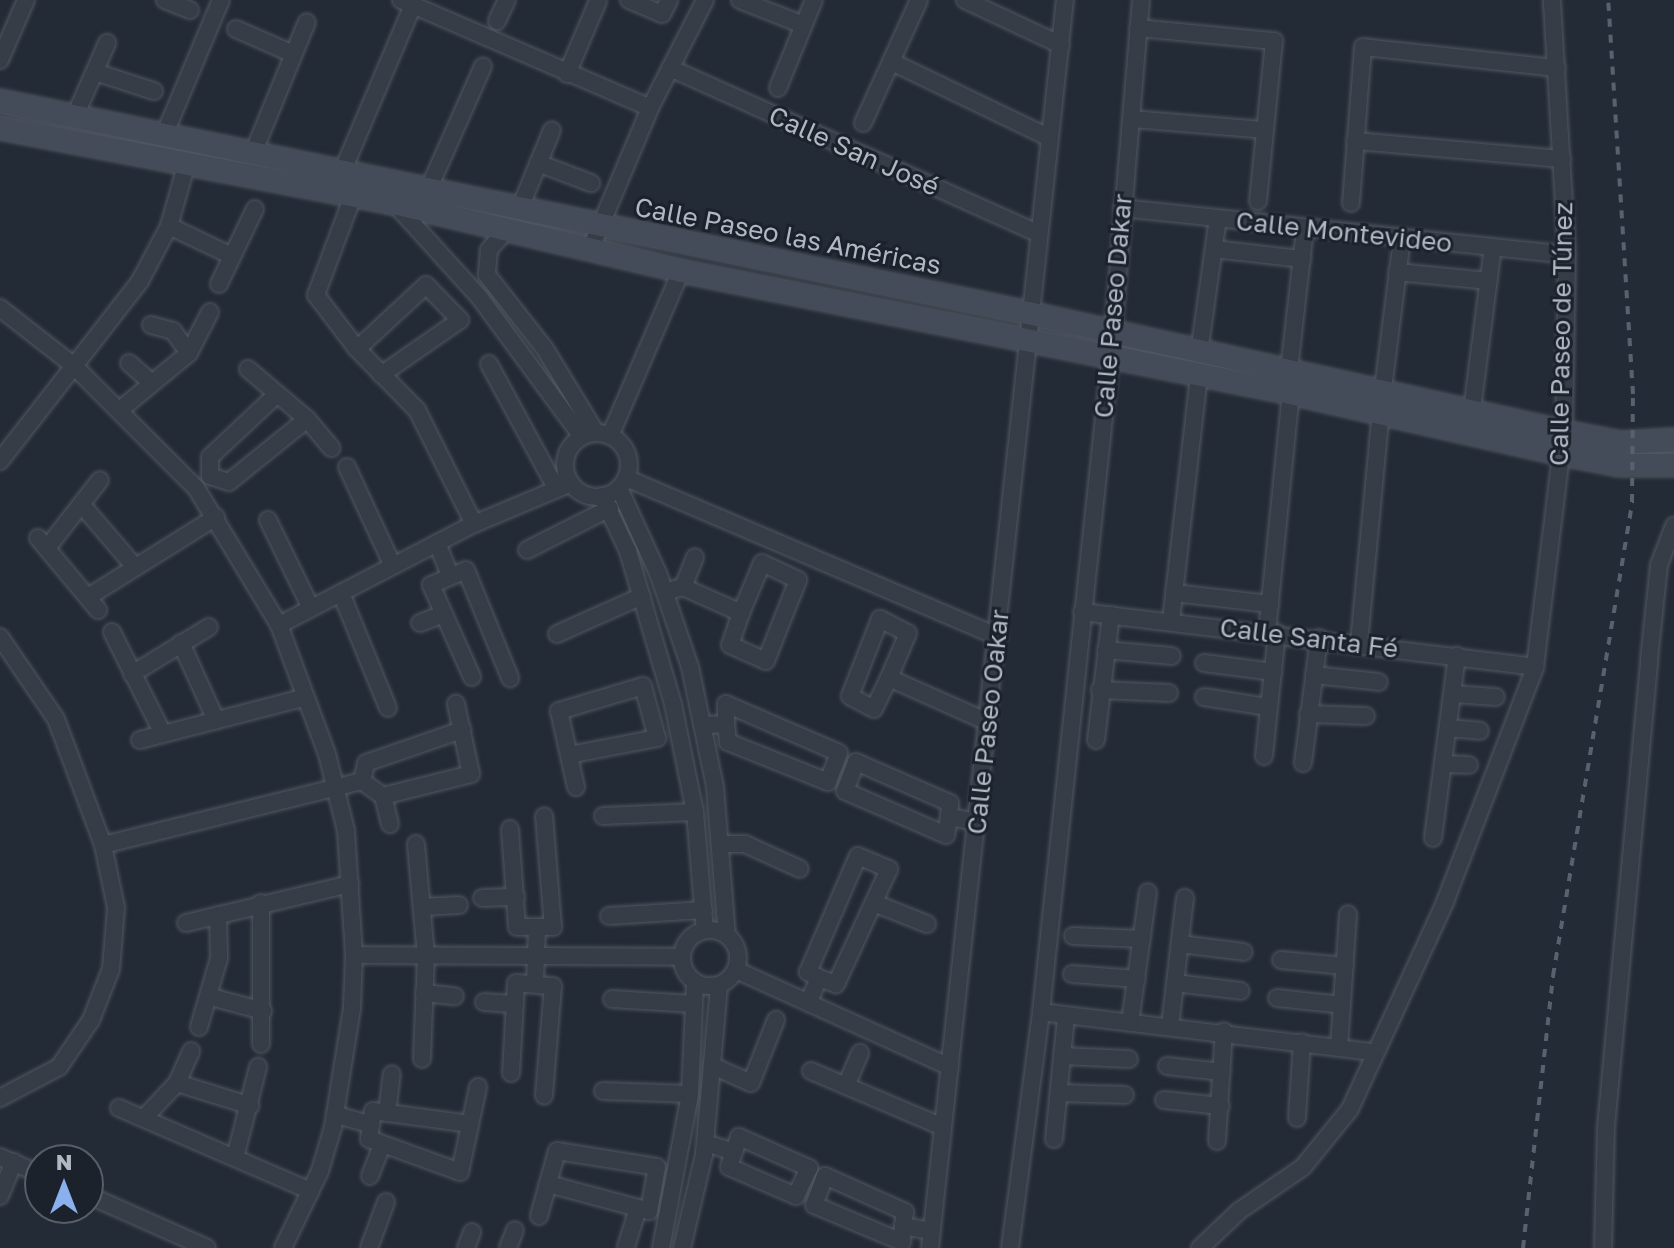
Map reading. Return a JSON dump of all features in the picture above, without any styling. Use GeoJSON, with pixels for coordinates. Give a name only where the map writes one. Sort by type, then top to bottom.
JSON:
{"type":"FeatureCollection","features":[{"type":"Feature","properties":{"kind":"street"},"geometry":{"type":"LineString","coordinates":[[0,60],[26,0]]}},
{"type":"Feature","properties":{"kind":"street"},"geometry":{"type":"LineString","coordinates":[[165,0],[190,10]]}},
{"type":"Feature","properties":{"kind":"street"},"geometry":{"type":"LineString","coordinates":[[165,133],[221,0]]}},
{"type":"Feature","properties":{"kind":"street"},"geometry":{"type":"LineString","coordinates":[[497,21],[507,0]]}},
{"type":"Feature","properties":{"kind":"street"},"geometry":{"type":"LineString","coordinates":[[629,0],[662,14],[669,0]]}},
{"type":"Feature","properties":{"kind":"street"},"geometry":{"type":"LineString","coordinates":[[591,248],[598,225],[650,108],[705,0]]}},
{"type":"Feature","properties":{"kind":"street"},"geometry":{"type":"LineString","coordinates":[[740,0],[803,25]]}},
{"type":"Feature","properties":{"kind":"street"},"geometry":{"type":"LineString","coordinates":[[778,88],[814,0]]}},
{"type":"Feature","properties":{"kind":"street"},"geometry":{"type":"LineString","coordinates":[[863,123],[919,0]]}},
{"type":"Feature","properties":{"kind":"street"},"geometry":{"type":"LineString","coordinates":[[965,0],[1061,45]]}},
{"type":"Feature","properties":{"kind":"street"},"geometry":{"type":"LineString","coordinates":[[1026,340],[1065,0]]}},
{"type":"Feature","properties":{"kind":"street","name":"Calle Paseo Dakar"},"geometry":{"type":"LineString","coordinates":[[1082,612],[1113,333],[1141,0]]}},
{"type":"Feature","properties":{"kind":"street","name":"Calle Paseo de Túnez"},"geometry":{"type":"LineString","coordinates":[[1200,1248],[1324,1146],[1350,1109],[1373,1052],[1445,902],[1535,667],[1563,443],[1567,255],[1552,0]]}},
{"type":"Feature","properties":{"kind":"street"},"geometry":{"type":"LineString","coordinates":[[567,74],[598,1]]}},
{"type":"Feature","properties":{"kind":"street"},"geometry":{"type":"LineString","coordinates":[[343,170],[407,3],[650,108]]}},
{"type":"Feature","properties":{"kind":"street"},"geometry":{"type":"LineString","coordinates":[[254,151],[307,22]]}},
{"type":"Feature","properties":{"kind":"street"},"geometry":{"type":"LineString","coordinates":[[1138,28],[1274,41],[1258,201]]}},
{"type":"Feature","properties":{"kind":"street"},"geometry":{"type":"LineString","coordinates":[[236,29],[293,54]]}},
{"type":"Feature","properties":{"kind":"street"},"geometry":{"type":"LineString","coordinates":[[75,116],[107,43]]}},
{"type":"Feature","properties":{"kind":"street"},"geometry":{"type":"LineString","coordinates":[[1351,203],[1363,47],[1557,68]]}},
{"type":"Feature","properties":{"kind":"street"},"geometry":{"type":"LineString","coordinates":[[892,62],[1048,137]]}},
{"type":"Feature","properties":{"kind":"street"},"geometry":{"type":"LineString","coordinates":[[429,188],[483,66]]}},
{"type":"Feature","properties":{"kind":"street","name":"Calle San José"},"geometry":{"type":"LineString","coordinates":[[670,68],[1037,233]]}},
{"type":"Feature","properties":{"kind":"street"},"geometry":{"type":"LineString","coordinates":[[95,72],[154,91]]}},
{"type":"Feature","properties":{"kind":"street","name":"Calle Paseo las Américas"},"geometry":{"type":"LineString","coordinates":[[0,101],[1028,313],[1199,353],[1381,412],[1563,443]]}},
{"type":"Feature","properties":{"kind":"street"},"geometry":{"type":"LineString","coordinates":[[1131,119],[1265,130]]}},
{"type":"Feature","properties":{"kind":"street","name":"Calle Paseo las Américas"},"geometry":{"type":"LineString","coordinates":[[0,128],[394,203],[681,271],[1199,377],[1383,389],[1472,410],[1563,443]]}},
{"type":"Feature","properties":{"kind":"street"},"geometry":{"type":"LineString","coordinates":[[520,208],[552,130]]}},
{"type":"Feature","properties":{"kind":"street"},"geometry":{"type":"LineString","coordinates":[[1355,141],[1562,159]]}},
{"type":"Feature","properties":{"kind":"street"},"geometry":{"type":"LineString","coordinates":[[0,461],[140,281],[169,226],[187,163]]}},
{"type":"Feature","properties":{"kind":"street"},"geometry":{"type":"LineString","coordinates":[[538,163],[591,183]]}},
{"type":"Feature","properties":{"kind":"street"},"geometry":{"type":"LineString","coordinates":[[309,187],[316,164]]}},
{"type":"Feature","properties":{"kind":"street"},"geometry":{"type":"LineString","coordinates":[[353,196],[316,295],[357,349],[417,410],[474,524]]}},
{"type":"Feature","properties":{"kind":"street"},"geometry":{"type":"LineString","coordinates":[[394,203],[480,298],[596,435],[626,452],[622,483],[665,592],[702,725],[721,844],[727,936],[738,955],[736,970],[719,985],[715,1067],[706,1143],[682,1248]]}},
{"type":"Feature","properties":{"kind":"street","name":"Calle Montevideo"},"geometry":{"type":"LineString","coordinates":[[1122,208],[1567,255]]}},
{"type":"Feature","properties":{"kind":"street"},"geometry":{"type":"LineString","coordinates":[[219,284],[255,209]]}},
{"type":"Feature","properties":{"kind":"street"},"geometry":{"type":"LineString","coordinates":[[1199,353],[1218,218]]}},
{"type":"Feature","properties":{"kind":"street"},"geometry":{"type":"LineString","coordinates":[[169,226],[232,256]]}},
{"type":"Feature","properties":{"kind":"street"},"geometry":{"type":"LineString","coordinates":[[507,229],[489,250],[487,275],[545,349],[596,435]]}},
{"type":"Feature","properties":{"kind":"street"},"geometry":{"type":"LineString","coordinates":[[1264,756],[1273,672],[1270,604],[1305,229]]}},
{"type":"Feature","properties":{"kind":"street"},"geometry":{"type":"LineString","coordinates":[[1383,389],[1402,239]]}},
{"type":"Feature","properties":{"kind":"street"},"geometry":{"type":"LineString","coordinates":[[1472,410],[1493,247]]}},
{"type":"Feature","properties":{"kind":"street"},"geometry":{"type":"LineString","coordinates":[[1214,249],[1302,259]]}},
{"type":"Feature","properties":{"kind":"street"},"geometry":{"type":"LineString","coordinates":[[563,485],[566,456],[596,435],[681,271]]}},
{"type":"Feature","properties":{"kind":"street"},"geometry":{"type":"LineString","coordinates":[[1397,272],[1489,281]]}},
{"type":"Feature","properties":{"kind":"street"},"geometry":{"type":"LineString","coordinates":[[357,349],[426,285],[460,320],[381,375]]}},
{"type":"Feature","properties":{"kind":"street"},"geometry":{"type":"LineString","coordinates":[[0,308],[73,365],[121,409],[196,488],[279,625],[336,788],[346,831],[354,955],[337,1115],[311,1191],[283,1248]]}},
{"type":"Feature","properties":{"kind":"street"},"geometry":{"type":"LineString","coordinates":[[121,409],[189,353],[210,312]]}},
{"type":"Feature","properties":{"kind":"street"},"geometry":{"type":"LineString","coordinates":[[151,325],[173,331],[189,353]]}},
{"type":"Feature","properties":{"kind":"street","name":"Calle Paseo Oakar"},"geometry":{"type":"LineString","coordinates":[[931,1240],[998,637],[1026,340]]}},
{"type":"Feature","properties":{"kind":"street"},"geometry":{"type":"LineString","coordinates":[[129,363],[152,383]]}},
{"type":"Feature","properties":{"kind":"street"},"geometry":{"type":"LineString","coordinates":[[489,364],[563,485],[606,502],[642,596],[673,704],[695,812],[705,930]]}},
{"type":"Feature","properties":{"kind":"street"},"geometry":{"type":"LineString","coordinates":[[248,369],[275,396],[307,419],[331,448]]}},
{"type":"Feature","properties":{"kind":"street"},"geometry":{"type":"LineString","coordinates":[[1171,621],[1199,377]]}},
{"type":"Feature","properties":{"kind":"street"},"geometry":{"type":"LineString","coordinates":[[196,488],[210,476],[210,457],[275,396]]}},
{"type":"Feature","properties":{"kind":"street"},"geometry":{"type":"LineString","coordinates":[[1359,643],[1381,412]]}},
{"type":"Feature","properties":{"kind":"street"},"geometry":{"type":"LineString","coordinates":[[210,476],[229,482],[307,419]]}},
{"type":"Feature","properties":{"kind":"street"},"geometry":{"type":"LineString","coordinates":[[1646,455],[1674,440]]}},
{"type":"Feature","properties":{"kind":"street"},"geometry":{"type":"LineString","coordinates":[[1563,443],[1646,455],[1674,465]]}},
{"type":"Feature","properties":{"kind":"street"},"geometry":{"type":"LineString","coordinates":[[347,467],[393,566]]}},
{"type":"Feature","properties":{"kind":"street"},"geometry":{"type":"LineString","coordinates":[[100,480],[42,543],[93,603],[135,567],[216,517]]}},
{"type":"Feature","properties":{"kind":"street"},"geometry":{"type":"LineString","coordinates":[[622,483],[998,637]]}},
{"type":"Feature","properties":{"kind":"street"},"geometry":{"type":"LineString","coordinates":[[527,550],[606,502],[622,483]]}},
{"type":"Feature","properties":{"kind":"street"},"geometry":{"type":"LineString","coordinates":[[279,625],[474,524],[563,485]]}},
{"type":"Feature","properties":{"kind":"street"},"geometry":{"type":"LineString","coordinates":[[81,504],[135,567]]}},
{"type":"Feature","properties":{"kind":"street"},"geometry":{"type":"LineString","coordinates":[[268,520],[311,608]]}},
{"type":"Feature","properties":{"kind":"street"},"geometry":{"type":"LineString","coordinates":[[1603,1248],[1606,1127],[1647,676],[1659,565],[1674,526]]}},
{"type":"Feature","properties":{"kind":"street"},"geometry":{"type":"LineString","coordinates":[[437,543],[450,576]]}},
{"type":"Feature","properties":{"kind":"street"},"geometry":{"type":"LineString","coordinates":[[683,587],[695,557]]}},
{"type":"Feature","properties":{"kind":"street"},"geometry":{"type":"LineString","coordinates":[[762,563],[798,580],[766,661],[730,645],[741,613],[762,563]]}},
{"type":"Feature","properties":{"kind":"street"},"geometry":{"type":"LineString","coordinates":[[472,677],[431,585],[466,570],[510,678]]}},
{"type":"Feature","properties":{"kind":"street"},"geometry":{"type":"LineString","coordinates":[[665,592],[683,587],[741,613]]}},
{"type":"Feature","properties":{"kind":"street"},"geometry":{"type":"LineString","coordinates":[[341,593],[388,708]]}},
{"type":"Feature","properties":{"kind":"street"},"geometry":{"type":"LineString","coordinates":[[1174,593],[1270,604]]}},
{"type":"Feature","properties":{"kind":"street"},"geometry":{"type":"LineString","coordinates":[[557,634],[642,596]]}},
{"type":"Feature","properties":{"kind":"street"},"geometry":{"type":"LineString","coordinates":[[1010,1248],[1041,1012],[1082,612]]}},
{"type":"Feature","properties":{"kind":"street","name":"Calle Santa Fé"},"geometry":{"type":"LineString","coordinates":[[1082,612],[1319,638],[1535,667]]}},
{"type":"Feature","properties":{"kind":"street"},"geometry":{"type":"LineString","coordinates":[[420,623],[443,614]]}},
{"type":"Feature","properties":{"kind":"street"},"geometry":{"type":"LineString","coordinates":[[1096,740],[1111,615]]}},
{"type":"Feature","properties":{"kind":"street"},"geometry":{"type":"LineString","coordinates":[[880,619],[908,633],[889,678],[874,709],[850,696],[880,619]]}},
{"type":"Feature","properties":{"kind":"street"},"geometry":{"type":"LineString","coordinates":[[132,674],[209,627]]}},
{"type":"Feature","properties":{"kind":"street"},"geometry":{"type":"LineString","coordinates":[[112,632],[163,734]]}},
{"type":"Feature","properties":{"kind":"street"},"geometry":{"type":"LineString","coordinates":[[0,637],[56,719],[103,845],[116,908],[111,969],[91,1020],[59,1067],[21,1092],[0,1098]]}},
{"type":"Feature","properties":{"kind":"street"},"geometry":{"type":"LineString","coordinates":[[1303,763],[1319,638]]}},
{"type":"Feature","properties":{"kind":"street"},"geometry":{"type":"LineString","coordinates":[[181,643],[216,720]]}},
{"type":"Feature","properties":{"kind":"street"},"geometry":{"type":"LineString","coordinates":[[1106,650],[1172,656]]}},
{"type":"Feature","properties":{"kind":"street"},"geometry":{"type":"LineString","coordinates":[[1433,838],[1457,656]]}},
{"type":"Feature","properties":{"kind":"street"},"geometry":{"type":"LineString","coordinates":[[1204,663],[1273,672]]}},
{"type":"Feature","properties":{"kind":"street"},"geometry":{"type":"LineString","coordinates":[[1314,675],[1379,682]]}},
{"type":"Feature","properties":{"kind":"street"},"geometry":{"type":"LineString","coordinates":[[889,678],[988,722]]}},
{"type":"Feature","properties":{"kind":"street"},"geometry":{"type":"LineString","coordinates":[[569,755],[657,738],[643,686],[559,711],[576,787]]}},
{"type":"Feature","properties":{"kind":"street"},"geometry":{"type":"LineString","coordinates":[[1100,690],[1169,693]]}},
{"type":"Feature","properties":{"kind":"street"},"geometry":{"type":"LineString","coordinates":[[1453,694],[1496,697]]}},
{"type":"Feature","properties":{"kind":"street"},"geometry":{"type":"LineString","coordinates":[[140,740],[306,697]]}},
{"type":"Feature","properties":{"kind":"street"},"geometry":{"type":"LineString","coordinates":[[1204,697],[1268,707]]}},
{"type":"Feature","properties":{"kind":"street"},"geometry":{"type":"LineString","coordinates":[[383,796],[471,774],[456,704]]}},
{"type":"Feature","properties":{"kind":"street"},"geometry":{"type":"LineString","coordinates":[[649,709],[673,704]]}},
{"type":"Feature","properties":{"kind":"street"},"geometry":{"type":"LineString","coordinates":[[726,704],[839,753],[828,782],[728,742],[726,724],[726,704]]}},
{"type":"Feature","properties":{"kind":"street"},"geometry":{"type":"LineString","coordinates":[[1308,714],[1366,716]]}},
{"type":"Feature","properties":{"kind":"street"},"geometry":{"type":"LineString","coordinates":[[702,725],[726,724]]}},
{"type":"Feature","properties":{"kind":"street"},"geometry":{"type":"LineString","coordinates":[[1448,728],[1480,731]]}},
{"type":"Feature","properties":{"kind":"street"},"geometry":{"type":"LineString","coordinates":[[362,781],[366,763],[462,730]]}},
{"type":"Feature","properties":{"kind":"street"},"geometry":{"type":"LineString","coordinates":[[856,762],[950,803],[949,817],[946,835],[845,791],[856,762]]}},
{"type":"Feature","properties":{"kind":"street"},"geometry":{"type":"LineString","coordinates":[[1444,764],[1469,765]]}},
{"type":"Feature","properties":{"kind":"street"},"geometry":{"type":"LineString","coordinates":[[103,845],[362,781]]}},
{"type":"Feature","properties":{"kind":"street"},"geometry":{"type":"LineString","coordinates":[[362,781],[383,796],[390,824]]}},
{"type":"Feature","properties":{"kind":"street"},"geometry":{"type":"LineString","coordinates":[[603,816],[695,812]]}},
{"type":"Feature","properties":{"kind":"street"},"geometry":{"type":"LineString","coordinates":[[510,829],[517,927],[553,927],[544,816]]}},
{"type":"Feature","properties":{"kind":"street"},"geometry":{"type":"LineString","coordinates":[[949,817],[977,822]]}},
{"type":"Feature","properties":{"kind":"street"},"geometry":{"type":"LineString","coordinates":[[416,844],[426,955],[422,1059]]}},
{"type":"Feature","properties":{"kind":"street"},"geometry":{"type":"LineString","coordinates":[[721,844],[745,844],[800,869]]}},
{"type":"Feature","properties":{"kind":"street"},"geometry":{"type":"LineString","coordinates":[[858,856],[889,869],[836,984],[819,978],[808,972],[858,856]]}},
{"type":"Feature","properties":{"kind":"street"},"geometry":{"type":"LineString","coordinates":[[186,923],[350,884]]}},
{"type":"Feature","properties":{"kind":"street"},"geometry":{"type":"LineString","coordinates":[[1130,1023],[1148,892]]}},
{"type":"Feature","properties":{"kind":"street"},"geometry":{"type":"LineString","coordinates":[[482,898],[516,897]]}},
{"type":"Feature","properties":{"kind":"street"},"geometry":{"type":"LineString","coordinates":[[1170,1026],[1185,898]]}},
{"type":"Feature","properties":{"kind":"street"},"geometry":{"type":"LineString","coordinates":[[261,903],[261,1044]]}},
{"type":"Feature","properties":{"kind":"street"},"geometry":{"type":"LineString","coordinates":[[874,903],[927,924]]}},
{"type":"Feature","properties":{"kind":"street"},"geometry":{"type":"LineString","coordinates":[[422,907],[459,905]]}},
{"type":"Feature","properties":{"kind":"street"},"geometry":{"type":"LineString","coordinates":[[609,916],[704,910]]}},
{"type":"Feature","properties":{"kind":"street"},"geometry":{"type":"LineString","coordinates":[[1339,1047],[1348,914]]}},
{"type":"Feature","properties":{"kind":"street"},"geometry":{"type":"LineString","coordinates":[[199,1027],[211,997],[219,958],[218,915]]}},
{"type":"Feature","properties":{"kind":"street"},"geometry":{"type":"LineString","coordinates":[[535,982],[537,927]]}},
{"type":"Feature","properties":{"kind":"street"},"geometry":{"type":"LineString","coordinates":[[719,985],[695,982],[685,971],[682,957],[691,937],[705,930],[727,936]]}},
{"type":"Feature","properties":{"kind":"street"},"geometry":{"type":"LineString","coordinates":[[1073,936],[1142,939]]}},
{"type":"Feature","properties":{"kind":"street"},"geometry":{"type":"LineString","coordinates":[[1180,944],[1244,952]]}},
{"type":"Feature","properties":{"kind":"street"},"geometry":{"type":"LineString","coordinates":[[354,955],[682,957]]}},
{"type":"Feature","properties":{"kind":"street"},"geometry":{"type":"LineString","coordinates":[[1281,960],[1345,966]]}},
{"type":"Feature","properties":{"kind":"street"},"geometry":{"type":"LineString","coordinates":[[736,970],[950,1067]]}},
{"type":"Feature","properties":{"kind":"street"},"geometry":{"type":"LineString","coordinates":[[1072,974],[1137,979]]}},
{"type":"Feature","properties":{"kind":"street"},"geometry":{"type":"LineString","coordinates":[[808,1003],[819,978]]}},
{"type":"Feature","properties":{"kind":"street"},"geometry":{"type":"LineString","coordinates":[[511,1073],[516,983],[535,982],[553,986],[544,1096]]}},
{"type":"Feature","properties":{"kind":"street"},"geometry":{"type":"LineString","coordinates":[[661,1248],[674,1195],[690,1094],[695,982]]}},
{"type":"Feature","properties":{"kind":"street"},"geometry":{"type":"LineString","coordinates":[[1175,983],[1241,991]]}},
{"type":"Feature","properties":{"kind":"street"},"geometry":{"type":"LineString","coordinates":[[424,993],[455,996]]}},
{"type":"Feature","properties":{"kind":"street"},"geometry":{"type":"LineString","coordinates":[[211,997],[263,1011]]}},
{"type":"Feature","properties":{"kind":"street"},"geometry":{"type":"LineString","coordinates":[[1277,998],[1342,1005]]}},
{"type":"Feature","properties":{"kind":"street"},"geometry":{"type":"LineString","coordinates":[[612,999],[693,1004]]}},
{"type":"Feature","properties":{"kind":"street"},"geometry":{"type":"LineString","coordinates":[[484,1002],[515,1004]]}},
{"type":"Feature","properties":{"kind":"street"},"geometry":{"type":"LineString","coordinates":[[1041,1012],[1224,1031],[1373,1052]]}},
{"type":"Feature","properties":{"kind":"street"},"geometry":{"type":"LineString","coordinates":[[1054,1139],[1066,1017]]}},
{"type":"Feature","properties":{"kind":"street"},"geometry":{"type":"LineString","coordinates":[[715,1067],[751,1083],[776,1020]]}},
{"type":"Feature","properties":{"kind":"street"},"geometry":{"type":"LineString","coordinates":[[1217,1141],[1224,1031]]}},
{"type":"Feature","properties":{"kind":"street"},"geometry":{"type":"LineString","coordinates":[[1297,1118],[1302,1042]]}},
{"type":"Feature","properties":{"kind":"street"},"geometry":{"type":"LineString","coordinates":[[144,1118],[177,1083],[191,1051]]}},
{"type":"Feature","properties":{"kind":"street"},"geometry":{"type":"LineString","coordinates":[[846,1086],[860,1053]]}},
{"type":"Feature","properties":{"kind":"street"},"geometry":{"type":"LineString","coordinates":[[1062,1056],[1129,1059]]}},
{"type":"Feature","properties":{"kind":"street"},"geometry":{"type":"LineString","coordinates":[[1167,1066],[1222,1072]]}},
{"type":"Feature","properties":{"kind":"street"},"geometry":{"type":"LineString","coordinates":[[235,1158],[251,1106],[258,1067]]}},
{"type":"Feature","properties":{"kind":"street"},"geometry":{"type":"LineString","coordinates":[[811,1071],[943,1127]]}},
{"type":"Feature","properties":{"kind":"street"},"geometry":{"type":"LineString","coordinates":[[387,1113],[392,1074]]}},
{"type":"Feature","properties":{"kind":"street"},"geometry":{"type":"LineString","coordinates":[[177,1083],[251,1106]]}},
{"type":"Feature","properties":{"kind":"street"},"geometry":{"type":"LineString","coordinates":[[470,1124],[373,1111],[369,1139],[460,1172],[478,1087]]}},
{"type":"Feature","properties":{"kind":"street"},"geometry":{"type":"LineString","coordinates":[[603,1091],[690,1094]]}},
{"type":"Feature","properties":{"kind":"street"},"geometry":{"type":"LineString","coordinates":[[1059,1093],[1125,1095]]}},
{"type":"Feature","properties":{"kind":"street"},"geometry":{"type":"LineString","coordinates":[[1164,1100],[1221,1106]]}},
{"type":"Feature","properties":{"kind":"street"},"geometry":{"type":"LineString","coordinates":[[119,1108],[311,1191]]}},
{"type":"Feature","properties":{"kind":"street"},"geometry":{"type":"LineString","coordinates":[[337,1115],[371,1125]]}},
{"type":"Feature","properties":{"kind":"street"},"geometry":{"type":"LineString","coordinates":[[739,1137],[809,1168],[796,1196],[729,1167],[734,1152],[739,1137]]}},
{"type":"Feature","properties":{"kind":"street"},"geometry":{"type":"LineString","coordinates":[[706,1143],[734,1152]]}},
{"type":"Feature","properties":{"kind":"street"},"geometry":{"type":"LineString","coordinates":[[370,1176],[382,1144]]}},
{"type":"Feature","properties":{"kind":"street"},"geometry":{"type":"LineString","coordinates":[[539,1216],[557,1151],[657,1167],[649,1211],[548,1184]]}},
{"type":"Feature","properties":{"kind":"street"},"geometry":{"type":"LineString","coordinates":[[0,1196],[7,1160]]}},
{"type":"Feature","properties":{"kind":"street"},"geometry":{"type":"LineString","coordinates":[[825,1176],[905,1212],[903,1226],[902,1242],[814,1205],[825,1176]]}},
{"type":"Feature","properties":{"kind":"street"},"geometry":{"type":"LineString","coordinates":[[654,1192],[674,1195]]}},
{"type":"Feature","properties":{"kind":"street"},"geometry":{"type":"LineString","coordinates":[[104,1202],[207,1248]]}},
{"type":"Feature","properties":{"kind":"street"},"geometry":{"type":"LineString","coordinates":[[369,1248],[386,1202]]}},
{"type":"Feature","properties":{"kind":"street"},"geometry":{"type":"LineString","coordinates":[[626,1247],[638,1208]]}},
{"type":"Feature","properties":{"kind":"street"},"geometry":{"type":"LineString","coordinates":[[903,1226],[931,1240]]}},
{"type":"Feature","properties":{"kind":"street"},"geometry":{"type":"LineString","coordinates":[[508,1248],[515,1230]]}},
{"type":"Feature","properties":{"kind":"railway"},"geometry":{"type":"LineString","coordinates":[[1523,1248],[1553,976],[1632,502],[1633,394],[1608,0]]}}]}
